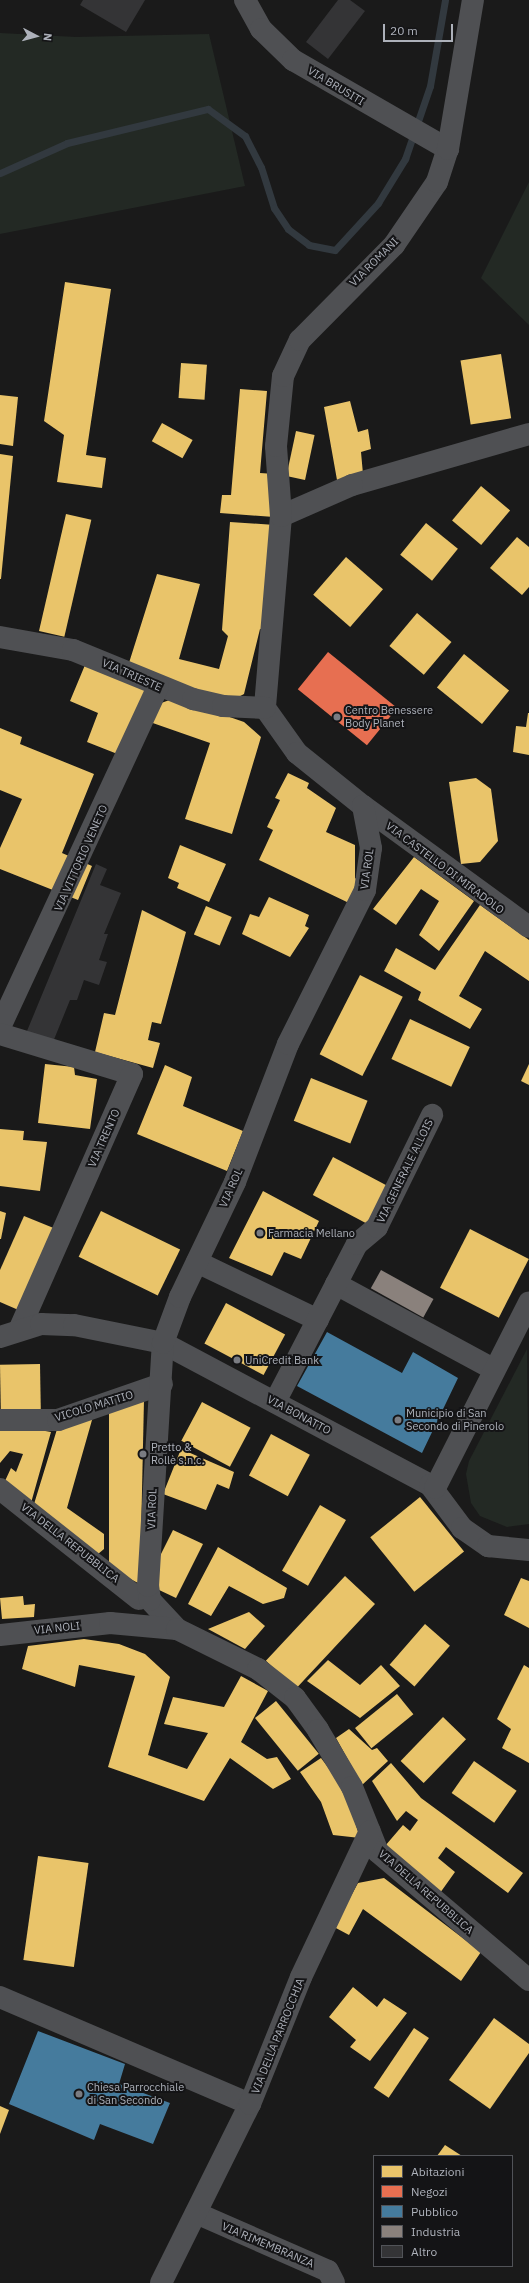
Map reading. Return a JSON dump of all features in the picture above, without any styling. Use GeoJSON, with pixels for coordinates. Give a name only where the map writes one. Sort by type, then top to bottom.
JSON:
{"type":"FeatureCollection","features":[{"type":"Feature","properties":{"kind":"street","name":"VIA BRUSITI"},"geometry":{"type":"LineString","coordinates":[[245,0],[261,29],[293,60],[443,147]]}},
{"type":"Feature","properties":{"kind":"street","name":"VIA ROMANI"},"geometry":{"type":"LineString","coordinates":[[265,708],[281,516],[276,446],[283,376],[300,340],[394,245],[422,207],[437,182],[472,0]]}},
{"type":"Feature","properties":{"kind":"street"},"geometry":{"type":"LineString","coordinates":[[281,516],[352,485],[529,434]]}},
{"type":"Feature","properties":{"kind":"street","name":"VIA TRIESTE"},"geometry":{"type":"LineString","coordinates":[[0,637],[73,650],[158,687],[223,706],[265,708]]}},
{"type":"Feature","properties":{"kind":"street","name":"VIA VITTORIO VENETO"},"geometry":{"type":"LineString","coordinates":[[0,1027],[158,687]]}},
{"type":"Feature","properties":{"kind":"street","name":"VIA CASTELLO DI MIRADOLO"},"geometry":{"type":"LineString","coordinates":[[265,708],[297,753],[363,806],[529,927]]}},
{"type":"Feature","properties":{"kind":"street","name":"VIA ROL"},"geometry":{"type":"LineString","coordinates":[[144,1592],[153,1469],[162,1384],[163,1343],[197,1262],[235,1182],[288,1044],[365,890],[371,848],[363,806]]}},
{"type":"Feature","properties":{"kind":"street","name":"VIA TRENTO"},"geometry":{"type":"LineString","coordinates":[[0,1034],[132,1074],[20,1328]]}},
{"type":"Feature","properties":{"kind":"street","name":"VIA GENERALE ALLOIS"},"geometry":{"type":"LineString","coordinates":[[275,1402],[357,1244],[378,1227],[432,1115]]}},
{"type":"Feature","properties":{"kind":"street"},"geometry":{"type":"LineString","coordinates":[[197,1262],[318,1320]]}},
{"type":"Feature","properties":{"kind":"street"},"geometry":{"type":"LineString","coordinates":[[336,1284],[493,1369]]}},
{"type":"Feature","properties":{"kind":"street"},"geometry":{"type":"LineString","coordinates":[[435,1488],[493,1369],[529,1303]]}},
{"type":"Feature","properties":{"kind":"street","name":"VIA BONATTO"},"geometry":{"type":"LineString","coordinates":[[0,1337],[20,1328],[41,1324],[74,1325],[163,1343],[435,1488],[462,1528],[488,1546],[529,1550]]}},
{"type":"Feature","properties":{"kind":"street","name":"VICOLO MATTIO"},"geometry":{"type":"LineString","coordinates":[[0,1420],[58,1420],[162,1384]]}},
{"type":"Feature","properties":{"kind":"street","name":"VIA DELLA REPUBBLICA"},"geometry":{"type":"LineString","coordinates":[[0,1488],[72,1544],[144,1592]]}},
{"type":"Feature","properties":{"kind":"street"},"geometry":{"type":"LineString","coordinates":[[110,1623],[144,1592],[177,1629]]}},
{"type":"Feature","properties":{"kind":"street","name":"VIA NOLI"},"geometry":{"type":"LineString","coordinates":[[1,1636],[110,1623],[177,1629]]}},
{"type":"Feature","properties":{"kind":"street","name":"VIA DELLA REPUBBLICA"},"geometry":{"type":"LineString","coordinates":[[177,1629],[258,1669],[295,1698],[352,1787],[378,1852],[529,1980]]}},
{"type":"Feature","properties":{"kind":"street","name":"VIA DELLA PARROCCHIA"},"geometry":{"type":"LineString","coordinates":[[0,1997],[250,2104],[301,1977],[370,1831]]}},
{"type":"Feature","properties":{"kind":"street"},"geometry":{"type":"LineString","coordinates":[[161,2283],[250,2104]]}},
{"type":"Feature","properties":{"kind":"street","name":"VIA RIMEMBRANZA"},"geometry":{"type":"LineString","coordinates":[[196,2213],[328,2271],[334,2283]]}},
{"type":"Feature","properties":{"kind":"shaded area"},"geometry":{"type":"Polygon","coordinates":[[[0,33],[76,37],[209,34],[245,186],[0,234],[0,33]]]}},
{"type":"Feature","properties":{"kind":"shaded area"},"geometry":{"type":"Polygon","coordinates":[[[529,182],[529,325],[481,278],[529,182]]]}},
{"type":"Feature","properties":{"kind":"shaded area"},"geometry":{"type":"Polygon","coordinates":[[[527,1349],[529,1524],[507,1527],[480,1516],[471,1503],[466,1474],[469,1461],[527,1349]]]}},
{"type":"Feature","properties":{"kind":"building: Abitazioni"},"geometry":{"type":"Polygon","coordinates":[[[65,282],[111,289],[86,455],[106,458],[102,488],[57,482],[64,435],[44,421],[65,282]]]}},
{"type":"Feature","properties":{"kind":"building: Abitazioni"},"geometry":{"type":"Polygon","coordinates":[[[501,354],[511,418],[471,425],[461,360],[501,354]]]}},
{"type":"Feature","properties":{"kind":"building: Abitazioni"},"geometry":{"type":"Polygon","coordinates":[[[181,363],[207,365],[204,400],[179,398],[181,363]]]}},
{"type":"Feature","properties":{"kind":"building: Abitazioni"},"geometry":{"type":"Polygon","coordinates":[[[240,389],[267,391],[260,473],[275,474],[274,517],[220,513],[222,495],[231,495],[240,389]]]}},
{"type":"Feature","properties":{"kind":"building: Abitazioni"},"geometry":{"type":"Polygon","coordinates":[[[0,395],[18,397],[13,446],[0,444],[0,395]]]}},
{"type":"Feature","properties":{"kind":"building: Abitazioni"},"geometry":{"type":"Polygon","coordinates":[[[350,401],[358,432],[368,429],[371,449],[361,452],[363,474],[337,480],[324,407],[350,401]]]}},
{"type":"Feature","properties":{"kind":"building: Abitazioni"},"geometry":{"type":"Polygon","coordinates":[[[162,423],[193,440],[182,458],[152,441],[162,423]]]}},
{"type":"Feature","properties":{"kind":"building: Abitazioni"},"geometry":{"type":"Polygon","coordinates":[[[296,431],[315,435],[305,480],[286,476],[296,431]]]}},
{"type":"Feature","properties":{"kind":"building: Abitazioni"},"geometry":{"type":"Polygon","coordinates":[[[0,454],[13,456],[1,579],[0,579],[0,454]]]}},
{"type":"Feature","properties":{"kind":"building: Abitazioni"},"geometry":{"type":"Polygon","coordinates":[[[481,486],[510,510],[481,545],[452,520],[481,486]]]}},
{"type":"Feature","properties":{"kind":"building: Abitazioni"},"geometry":{"type":"Polygon","coordinates":[[[66,514],[91,520],[64,637],[39,631],[66,514]]]}},
{"type":"Feature","properties":{"kind":"building: Abitazioni"},"geometry":{"type":"Polygon","coordinates":[[[230,522],[275,525],[266,630],[260,629],[244,694],[227,703],[128,666],[157,574],[200,584],[179,659],[219,669],[228,636],[222,630],[230,522]]]}},
{"type":"Feature","properties":{"kind":"building: Abitazioni"},"geometry":{"type":"Polygon","coordinates":[[[426,523],[458,549],[432,581],[400,555],[426,523]]]}},
{"type":"Feature","properties":{"kind":"building: Abitazioni"},"geometry":{"type":"Polygon","coordinates":[[[517,537],[529,547],[529,587],[522,595],[490,568],[517,537]]]}},
{"type":"Feature","properties":{"kind":"building: Abitazioni"},"geometry":{"type":"Polygon","coordinates":[[[346,557],[383,589],[350,627],[313,595],[346,557]]]}},
{"type":"Feature","properties":{"kind":"building: Abitazioni"},"geometry":{"type":"Polygon","coordinates":[[[417,613],[451,642],[424,675],[389,646],[417,613]]]}},
{"type":"Feature","properties":{"kind":"building: Abitazioni"},"geometry":{"type":"Polygon","coordinates":[[[464,654],[509,691],[482,724],[437,687],[464,654]]]}},
{"type":"Feature","properties":{"kind":"building: Abitazioni"},"geometry":{"type":"Polygon","coordinates":[[[85,665],[151,691],[120,755],[87,742],[98,713],[70,701],[85,665]]]}},
{"type":"Feature","properties":{"kind":"building: Abitazioni"},"geometry":{"type":"Polygon","coordinates":[[[175,698],[244,722],[261,737],[232,834],[185,819],[210,743],[147,721],[153,706],[175,698]]]}},
{"type":"Feature","properties":{"kind":"building: Abitazioni"},"geometry":{"type":"Polygon","coordinates":[[[528,713],[529,755],[513,752],[516,726],[526,727],[528,713]]]}},
{"type":"Feature","properties":{"kind":"building: Abitazioni"},"geometry":{"type":"Polygon","coordinates":[[[0,728],[22,737],[20,744],[94,774],[62,853],[92,866],[78,900],[0,869],[0,848],[22,799],[0,790],[0,728]]]}},
{"type":"Feature","properties":{"kind":"building: Abitazioni"},"geometry":{"type":"Polygon","coordinates":[[[288,773],[309,783],[307,788],[336,808],[326,832],[355,845],[355,878],[359,881],[349,903],[259,860],[273,830],[267,827],[280,800],[275,798],[288,773]]]}},
{"type":"Feature","properties":{"kind":"building: Abitazioni"},"geometry":{"type":"Polygon","coordinates":[[[476,778],[491,789],[498,841],[480,862],[461,864],[449,782],[476,778]]]}},
{"type":"Feature","properties":{"kind":"building: Abitazioni"},"geometry":{"type":"Polygon","coordinates":[[[180,845],[226,864],[209,902],[177,888],[179,883],[168,878],[180,845]]]}},
{"type":"Feature","properties":{"kind":"building: Abitazioni"},"geometry":{"type":"Polygon","coordinates":[[[414,857],[474,901],[439,951],[419,935],[439,901],[421,889],[396,925],[373,909],[414,857]]]}},
{"type":"Feature","properties":{"kind":"building: Abitazioni"},"geometry":{"type":"Polygon","coordinates":[[[269,897],[309,915],[305,926],[309,928],[290,957],[242,934],[250,914],[259,917],[269,897]]]}},
{"type":"Feature","properties":{"kind":"building: Abitazioni"},"geometry":{"type":"Polygon","coordinates":[[[480,905],[529,940],[529,981],[485,951],[459,996],[482,1009],[470,1029],[418,1000],[421,992],[384,971],[396,948],[435,970],[480,905]]]}},
{"type":"Feature","properties":{"kind":"building: Abitazioni"},"geometry":{"type":"Polygon","coordinates":[[[206,906],[232,917],[220,945],[194,935],[206,906]]]}},
{"type":"Feature","properties":{"kind":"building: Abitazioni"},"geometry":{"type":"Polygon","coordinates":[[[142,910],[186,932],[161,1024],[152,1022],[148,1040],[160,1043],[153,1068],[95,1052],[104,1013],[115,1015],[142,910]]]}},
{"type":"Feature","properties":{"kind":"building: Abitazioni"},"geometry":{"type":"Polygon","coordinates":[[[360,975],[403,997],[362,1076],[320,1054],[360,975]]]}},
{"type":"Feature","properties":{"kind":"building: Abitazioni"},"geometry":{"type":"Polygon","coordinates":[[[410,1019],[470,1047],[451,1087],[391,1059],[410,1019]]]}},
{"type":"Feature","properties":{"kind":"building: Abitazioni"},"geometry":{"type":"Polygon","coordinates":[[[45,1064],[74,1067],[75,1075],[97,1079],[90,1129],[38,1123],[45,1064]]]}},
{"type":"Feature","properties":{"kind":"building: Abitazioni"},"geometry":{"type":"Polygon","coordinates":[[[529,1064],[529,1085],[521,1081],[529,1064]]]}},
{"type":"Feature","properties":{"kind":"building: Abitazioni"},"geometry":{"type":"Polygon","coordinates":[[[165,1065],[192,1077],[183,1106],[243,1131],[227,1171],[137,1134],[165,1065]]]}},
{"type":"Feature","properties":{"kind":"building: Abitazioni"},"geometry":{"type":"Polygon","coordinates":[[[311,1078],[368,1101],[350,1144],[294,1121],[311,1078]]]}},
{"type":"Feature","properties":{"kind":"building: Abitazioni"},"geometry":{"type":"Polygon","coordinates":[[[0,1129],[24,1131],[23,1140],[47,1142],[40,1191],[0,1186],[0,1129]]]}},
{"type":"Feature","properties":{"kind":"building: Abitazioni"},"geometry":{"type":"Polygon","coordinates":[[[333,1157],[388,1186],[368,1224],[313,1195],[333,1157]]]}},
{"type":"Feature","properties":{"kind":"building: Abitazioni"},"geometry":{"type":"Polygon","coordinates":[[[263,1191],[319,1221],[301,1259],[284,1252],[272,1276],[229,1258],[263,1191]]]}},
{"type":"Feature","properties":{"kind":"building: Abitazioni"},"geometry":{"type":"Polygon","coordinates":[[[0,1211],[6,1213],[1,1239],[0,1239],[0,1211]]]}},
{"type":"Feature","properties":{"kind":"building: Abitazioni"},"geometry":{"type":"Polygon","coordinates":[[[101,1211],[180,1250],[158,1295],[79,1257],[101,1211]]]}},
{"type":"Feature","properties":{"kind":"building: Abitazioni"},"geometry":{"type":"Polygon","coordinates":[[[24,1216],[56,1229],[23,1312],[0,1302],[0,1270],[24,1216]]]}},
{"type":"Feature","properties":{"kind":"building: Abitazioni"},"geometry":{"type":"Polygon","coordinates":[[[470,1229],[529,1259],[499,1318],[440,1288],[470,1229]]]}},
{"type":"Feature","properties":{"kind":"building: Abitazioni"},"geometry":{"type":"Polygon","coordinates":[[[226,1303],[285,1334],[264,1375],[204,1344],[226,1303]]]}},
{"type":"Feature","properties":{"kind":"building: Abitazioni"},"geometry":{"type":"Polygon","coordinates":[[[40,1364],[41,1415],[1,1416],[0,1365],[40,1364]]]}},
{"type":"Feature","properties":{"kind":"building: Abitazioni"},"geometry":{"type":"Polygon","coordinates":[[[144,1399],[140,1584],[109,1568],[109,1412],[144,1399]]]}},
{"type":"Feature","properties":{"kind":"building: Abitazioni"},"geometry":{"type":"Polygon","coordinates":[[[202,1402],[251,1428],[230,1467],[181,1441],[202,1402]]]}},
{"type":"Feature","properties":{"kind":"building: Abitazioni"},"geometry":{"type":"Polygon","coordinates":[[[94,1413],[67,1508],[104,1534],[104,1549],[98,1554],[34,1504],[58,1426],[94,1413]]]}},
{"type":"Feature","properties":{"kind":"building: Abitazioni"},"geometry":{"type":"Polygon","coordinates":[[[0,1423],[51,1432],[31,1503],[5,1481],[11,1468],[16,1472],[23,1454],[10,1451],[0,1463],[0,1423]]]}},
{"type":"Feature","properties":{"kind":"building: Abitazioni"},"geometry":{"type":"Polygon","coordinates":[[[271,1434],[310,1455],[288,1496],[249,1475],[271,1434]]]}},
{"type":"Feature","properties":{"kind":"building: Abitazioni"},"geometry":{"type":"Polygon","coordinates":[[[181,1449],[234,1472],[229,1489],[217,1484],[206,1510],[163,1494],[181,1449]]]}},
{"type":"Feature","properties":{"kind":"building: Abitazioni"},"geometry":{"type":"Polygon","coordinates":[[[420,1497],[464,1551],[414,1592],[370,1537],[420,1497]]]}},
{"type":"Feature","properties":{"kind":"building: Abitazioni"},"geometry":{"type":"Polygon","coordinates":[[[320,1505],[346,1520],[308,1586],[282,1571],[320,1505]]]}},
{"type":"Feature","properties":{"kind":"building: Abitazioni"},"geometry":{"type":"Polygon","coordinates":[[[173,1530],[203,1544],[176,1598],[157,1589],[157,1562],[173,1530]]]}},
{"type":"Feature","properties":{"kind":"building: Abitazioni"},"geometry":{"type":"Polygon","coordinates":[[[218,1547],[287,1588],[284,1598],[263,1604],[229,1586],[211,1616],[188,1604],[218,1547]]]}},
{"type":"Feature","properties":{"kind":"building: Abitazioni"},"geometry":{"type":"Polygon","coordinates":[[[345,1576],[375,1604],[296,1689],[266,1661],[345,1576]]]}},
{"type":"Feature","properties":{"kind":"building: Abitazioni"},"geometry":{"type":"Polygon","coordinates":[[[521,1578],[529,1581],[529,1628],[504,1615],[521,1578]]]}},
{"type":"Feature","properties":{"kind":"building: Abitazioni"},"geometry":{"type":"Polygon","coordinates":[[[23,1596],[24,1605],[35,1604],[34,1617],[2,1619],[0,1598],[23,1596]]]}},
{"type":"Feature","properties":{"kind":"building: Abitazioni"},"geometry":{"type":"Polygon","coordinates":[[[249,1612],[265,1626],[245,1649],[208,1629],[249,1612]]]}},
{"type":"Feature","properties":{"kind":"building: Abitazioni"},"geometry":{"type":"Polygon","coordinates":[[[425,1624],[450,1646],[414,1686],[390,1665],[425,1624]]]}},
{"type":"Feature","properties":{"kind":"building: Abitazioni"},"geometry":{"type":"Polygon","coordinates":[[[84,1639],[119,1644],[145,1654],[170,1677],[148,1755],[187,1769],[208,1733],[164,1724],[173,1697],[224,1707],[241,1676],[268,1691],[241,1742],[267,1759],[277,1757],[291,1779],[273,1789],[230,1758],[204,1801],[108,1767],[135,1676],[79,1665],[75,1687],[22,1669],[28,1646],[84,1639]]]}},
{"type":"Feature","properties":{"kind":"building: Abitazioni"},"geometry":{"type":"Polygon","coordinates":[[[328,1660],[360,1685],[381,1665],[400,1686],[360,1718],[307,1681],[328,1660]]]}},
{"type":"Feature","properties":{"kind":"building: Abitazioni"},"geometry":{"type":"Polygon","coordinates":[[[524,1665],[529,1668],[529,1763],[502,1748],[511,1729],[497,1719],[524,1665]]]}},
{"type":"Feature","properties":{"kind":"building: Abitazioni"},"geometry":{"type":"Polygon","coordinates":[[[397,1694],[413,1714],[371,1748],[355,1728],[397,1694]]]}},
{"type":"Feature","properties":{"kind":"building: Abitazioni"},"geometry":{"type":"Polygon","coordinates":[[[276,1701],[319,1754],[298,1771],[255,1718],[276,1701]]]}},
{"type":"Feature","properties":{"kind":"building: Abitazioni"},"geometry":{"type":"Polygon","coordinates":[[[443,1717],[466,1739],[424,1783],[401,1761],[443,1717]]]}},
{"type":"Feature","properties":{"kind":"building: Abitazioni"},"geometry":{"type":"Polygon","coordinates":[[[349,1729],[372,1750],[377,1748],[388,1761],[362,1785],[336,1738],[349,1729]]]}},
{"type":"Feature","properties":{"kind":"building: Abitazioni"},"geometry":{"type":"Polygon","coordinates":[[[321,1758],[345,1790],[360,1838],[333,1835],[321,1802],[300,1772],[321,1758]]]}},
{"type":"Feature","properties":{"kind":"building: Abitazioni"},"geometry":{"type":"Polygon","coordinates":[[[474,1761],[517,1791],[494,1823],[452,1793],[474,1761]]]}},
{"type":"Feature","properties":{"kind":"building: Abitazioni"},"geometry":{"type":"Polygon","coordinates":[[[391,1763],[421,1798],[523,1873],[508,1893],[446,1847],[438,1858],[455,1872],[440,1893],[385,1846],[403,1825],[410,1831],[418,1820],[406,1811],[397,1821],[372,1781],[391,1763]]]}},
{"type":"Feature","properties":{"kind":"building: Abitazioni"},"geometry":{"type":"Polygon","coordinates":[[[38,1856],[89,1863],[74,1967],[23,1960],[38,1856]]]}},
{"type":"Feature","properties":{"kind":"building: Abitazioni"},"geometry":{"type":"Polygon","coordinates":[[[384,1878],[481,1952],[461,1981],[363,1909],[349,1935],[334,1927],[358,1883],[384,1878]]]}},
{"type":"Feature","properties":{"kind":"building: Abitazioni"},"geometry":{"type":"Polygon","coordinates":[[[353,1987],[377,2007],[384,1998],[407,2013],[370,2061],[350,2047],[356,2040],[329,2017],[353,1987]]]}},
{"type":"Feature","properties":{"kind":"building: Abitazioni"},"geometry":{"type":"Polygon","coordinates":[[[494,2018],[529,2044],[529,2053],[490,2109],[449,2080],[494,2018]]]}},
{"type":"Feature","properties":{"kind":"building: Abitazioni"},"geometry":{"type":"Polygon","coordinates":[[[414,2028],[429,2038],[389,2098],[374,2088],[414,2028]]]}},
{"type":"Feature","properties":{"kind":"building: Abitazioni"},"geometry":{"type":"Polygon","coordinates":[[[0,2106],[9,2110],[0,2134],[0,2106]]]}},
{"type":"Feature","properties":{"kind":"building: Abitazioni"},"geometry":{"type":"Polygon","coordinates":[[[445,2145],[460,2155],[438,2155],[445,2145]]]}},
{"type":"Feature","properties":{"kind":"building: Negozi"},"geometry":{"type":"Polygon","coordinates":[[[328,652],[397,708],[367,745],[298,689],[328,652]]]}},
{"type":"Feature","properties":{"kind":"building: Pubblico","name":"Municipio di San Secondo di Pinerolo"},"geometry":{"type":"Polygon","coordinates":[[[327,1332],[402,1373],[413,1352],[458,1378],[422,1453],[297,1386],[327,1332]]]}},
{"type":"Feature","properties":{"kind":"building: Pubblico","name":"Chiesa Parrocchiale di San Secondo"},"geometry":{"type":"Polygon","coordinates":[[[38,2031],[125,2064],[119,2084],[170,2103],[153,2144],[100,2124],[94,2140],[9,2104],[38,2031]]]}},
{"type":"Feature","properties":{"kind":"building: Industria"},"geometry":{"type":"Polygon","coordinates":[[[381,1270],[433,1299],[423,1317],[371,1288],[381,1270]]]}},
{"type":"Feature","properties":{"kind":"building: Altro"},"geometry":{"type":"Polygon","coordinates":[[[83,0],[145,0],[126,32],[80,5],[83,0]]]}},
{"type":"Feature","properties":{"kind":"building: Altro"},"geometry":{"type":"Polygon","coordinates":[[[338,0],[350,0],[365,11],[328,59],[306,42],[338,0]]]}},
{"type":"Feature","properties":{"kind":"building: Altro"},"geometry":{"type":"Polygon","coordinates":[[[96,864],[107,869],[100,885],[121,893],[104,934],[108,934],[99,960],[107,962],[99,985],[84,980],[77,1000],[70,1000],[53,1042],[27,1031],[96,864]]]}},
{"type":"Feature","properties":{"kind":"waterway"},"geometry":{"type":"LineString","coordinates":[[0,173],[67,143],[208,109],[245,136],[261,167],[274,208],[288,229],[309,245],[335,250],[378,203],[405,159],[430,86],[445,0]]}},
{"type":"Feature","properties":{"kind":"place","name":"Centro Benessere Body Planet"},"geometry":{"type":"Point","coordinates":[337,717]}},
{"type":"Feature","properties":{"kind":"place","name":"Farmacia Mellano"},"geometry":{"type":"Point","coordinates":[260,1233]}},
{"type":"Feature","properties":{"kind":"place","name":"UniCredit Bank"},"geometry":{"type":"Point","coordinates":[237,1360]}},
{"type":"Feature","properties":{"kind":"place","name":"Municipio di San Secondo di Pinerolo"},"geometry":{"type":"Point","coordinates":[398,1420]}},
{"type":"Feature","properties":{"kind":"place","name":"Pretto & Rollè s.n.c."},"geometry":{"type":"Point","coordinates":[143,1454]}},
{"type":"Feature","properties":{"kind":"place","name":"Chiesa Parrocchiale di San Secondo"},"geometry":{"type":"Point","coordinates":[79,2094]}}]}
